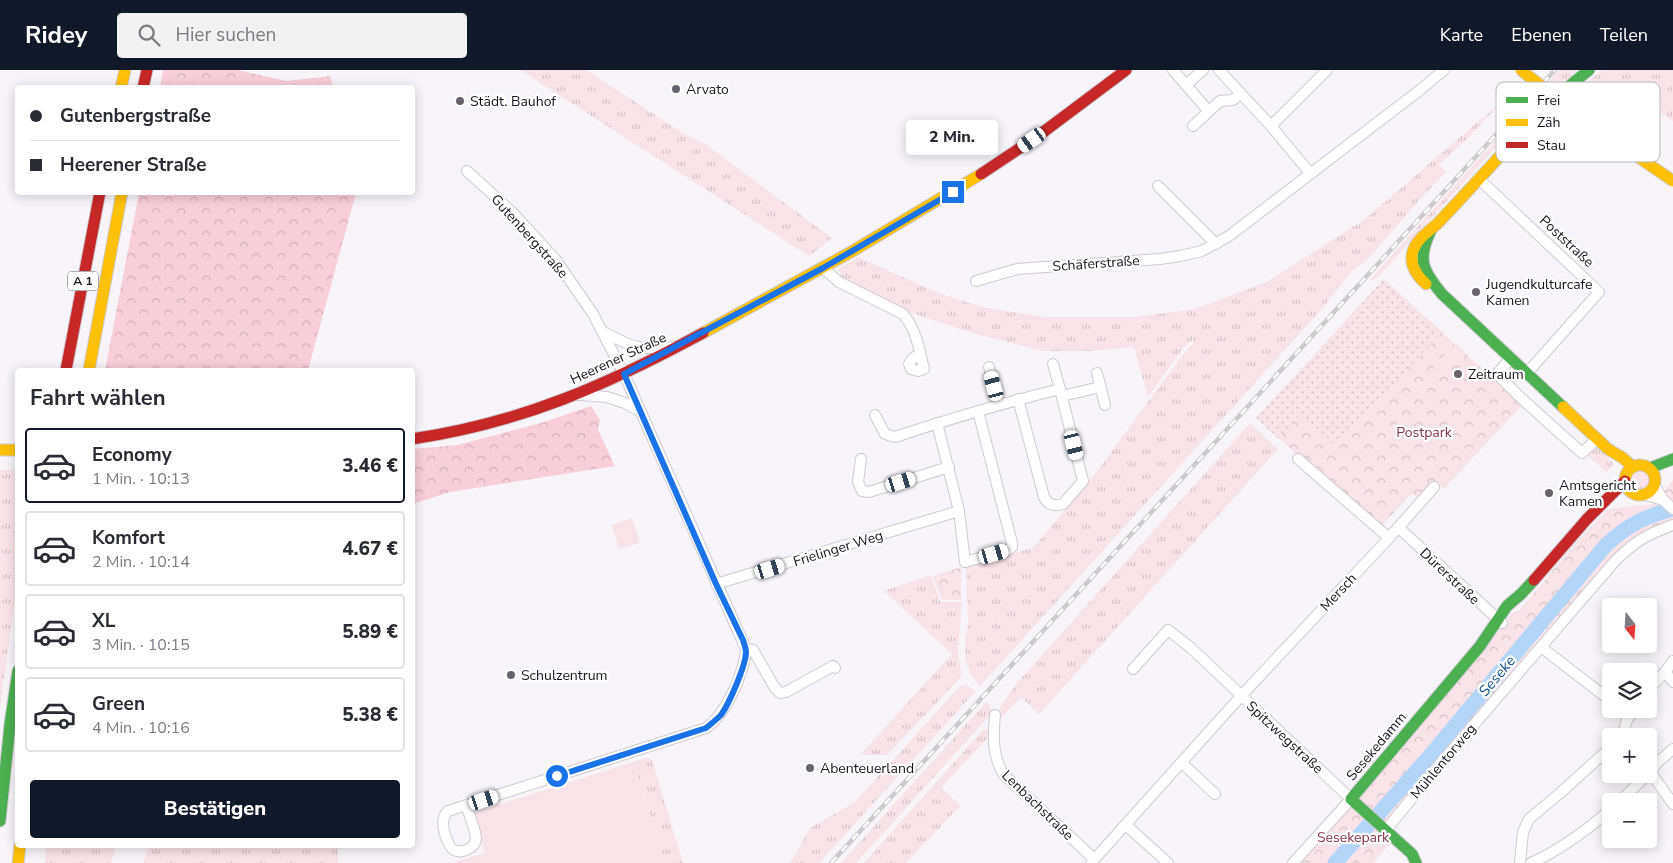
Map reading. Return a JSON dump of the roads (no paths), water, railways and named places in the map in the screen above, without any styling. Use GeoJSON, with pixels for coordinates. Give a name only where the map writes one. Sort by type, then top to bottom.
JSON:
{"type":"FeatureCollection","features":[{"type":"Feature","properties":{"kind":"main road"},"geometry":{"type":"LineString","coordinates":[[122,85],[124,70]]}},
{"type":"Feature","properties":{"kind":"main road"},"geometry":{"type":"LineString","coordinates":[[144,85],[147,70]]}},
{"type":"Feature","properties":{"kind":"main road","name":"Heerener Straße"},"geometry":{"type":"LineString","coordinates":[[415,439],[455,433],[540,409],[624,374],[823,268],[907,220],[1008,157],[1097,94],[1126,70]]}},
{"type":"Feature","properties":{"kind":"main road"},"geometry":{"type":"LineString","coordinates":[[1521,70],[1536,82]]}},
{"type":"Feature","properties":{"kind":"main road"},"geometry":{"type":"LineString","coordinates":[[1536,70],[1551,82]]}},
{"type":"Feature","properties":{"kind":"main road"},"geometry":{"type":"LineString","coordinates":[[1574,82],[1589,70]]}},
{"type":"Feature","properties":{"kind":"main road"},"geometry":{"type":"LineString","coordinates":[[1496,159],[1416,245],[1412,256],[1418,277],[1432,289],[1442,294],[1608,449],[1623,458],[1628,474],[1628,490],[1636,495],[1646,495],[1653,490],[1655,475],[1650,468],[1641,465],[1628,474]]}},
{"type":"Feature","properties":{"kind":"main road"},"geometry":{"type":"LineString","coordinates":[[1660,160],[1673,169]]}},
{"type":"Feature","properties":{"kind":"main road"},"geometry":{"type":"LineString","coordinates":[[1645,162],[1673,181]]}},
{"type":"Feature","properties":{"kind":"main road","name":"A 1"},"geometry":{"type":"LineString","coordinates":[[66,368],[99,195]]}},
{"type":"Feature","properties":{"kind":"main road","name":"A 1"},"geometry":{"type":"LineString","coordinates":[[89,368],[121,195]]}},
{"type":"Feature","properties":{"kind":"main road"},"geometry":{"type":"LineString","coordinates":[[0,450],[15,450]]}},
{"type":"Feature","properties":{"kind":"main road"},"geometry":{"type":"LineString","coordinates":[[1650,468],[1673,460]]}},
{"type":"Feature","properties":{"kind":"main road"},"geometry":{"type":"LineString","coordinates":[[1655,482],[1673,468]]}},
{"type":"Feature","properties":{"kind":"main road","name":"Sesekedamm"},"geometry":{"type":"LineString","coordinates":[[1351,799],[1480,646],[1494,635],[1500,621],[1512,612],[1521,594],[1628,474]]}},
{"type":"Feature","properties":{"kind":"main road","name":"Sesekedamm"},"geometry":{"type":"LineString","coordinates":[[1603,504],[1613,502],[1632,493]]}},
{"type":"Feature","properties":{"kind":"main road"},"geometry":{"type":"LineString","coordinates":[[0,821],[15,690]]}},
{"type":"Feature","properties":{"kind":"main road"},"geometry":{"type":"LineString","coordinates":[[1351,799],[1412,854],[1416,863]]}},
{"type":"Feature","properties":{"kind":"main road"},"geometry":{"type":"LineString","coordinates":[[18,863],[20,848]]}},
{"type":"Feature","properties":{"kind":"street"},"geometry":{"type":"LineString","coordinates":[[1172,70],[1205,107]]}},
{"type":"Feature","properties":{"kind":"street"},"geometry":{"type":"LineString","coordinates":[[1186,85],[1203,70]]}},
{"type":"Feature","properties":{"kind":"street"},"geometry":{"type":"LineString","coordinates":[[1219,70],[1271,126],[1310,174]]}},
{"type":"Feature","properties":{"kind":"street"},"geometry":{"type":"LineString","coordinates":[[1271,126],[1327,70]]}},
{"type":"Feature","properties":{"kind":"street","name":"Schäferstraße"},"geometry":{"type":"LineString","coordinates":[[976,281],[1017,268],[1167,258],[1202,251],[1216,244],[1310,174],[1444,70]]}},
{"type":"Feature","properties":{"kind":"street"},"geometry":{"type":"LineString","coordinates":[[1193,126],[1220,101],[1233,100],[1240,94]]}},
{"type":"Feature","properties":{"kind":"street","name":"Gutenbergstraße"},"geometry":{"type":"LineString","coordinates":[[467,171],[514,214],[556,260],[583,298],[603,332],[624,374],[746,649],[753,650],[775,688],[780,693],[786,692],[833,666],[834,668]]}},
{"type":"Feature","properties":{"kind":"street","name":"Poststraße"},"geometry":{"type":"LineString","coordinates":[[1478,178],[1600,292],[1527,373]]}},
{"type":"Feature","properties":{"kind":"street"},"geometry":{"type":"LineString","coordinates":[[1158,186],[1216,244]]}},
{"type":"Feature","properties":{"kind":"street"},"geometry":{"type":"LineString","coordinates":[[823,268],[840,282],[903,314],[916,336],[920,354]]}},
{"type":"Feature","properties":{"kind":"street"},"geometry":{"type":"LineString","coordinates":[[603,332],[638,348],[650,349],[678,346]]}},
{"type":"Feature","properties":{"kind":"street"},"geometry":{"type":"LineString","coordinates":[[1510,358],[1496,374],[1522,399],[1582,453],[1597,439]]}},
{"type":"Feature","properties":{"kind":"street"},"geometry":{"type":"LineString","coordinates":[[1018,400],[1044,497],[1048,503],[1058,506],[1067,501],[1083,481],[1053,364]]}},
{"type":"Feature","properties":{"kind":"street"},"geometry":{"type":"LineString","coordinates":[[989,367],[999,404]]}},
{"type":"Feature","properties":{"kind":"street"},"geometry":{"type":"LineString","coordinates":[[1097,373],[1105,405]]}},
{"type":"Feature","properties":{"kind":"street"},"geometry":{"type":"LineString","coordinates":[[875,415],[886,434],[895,437],[999,404],[1100,386]]}},
{"type":"Feature","properties":{"kind":"street"},"geometry":{"type":"LineString","coordinates":[[575,395],[607,397],[625,403],[640,411]]}},
{"type":"Feature","properties":{"kind":"street"},"geometry":{"type":"LineString","coordinates":[[938,423],[959,511],[965,562],[1008,550],[1012,547],[1012,543],[978,411]]}},
{"type":"Feature","properties":{"kind":"street"},"geometry":{"type":"LineString","coordinates":[[861,459],[858,482],[862,491],[870,492],[949,468]]}},
{"type":"Feature","properties":{"kind":"street"},"geometry":{"type":"LineString","coordinates":[[1298,459],[1389,538]]}},
{"type":"Feature","properties":{"kind":"street"},"geometry":{"type":"LineString","coordinates":[[1655,482],[1663,500],[1673,510]]}},
{"type":"Feature","properties":{"kind":"street","name":"Mersch"},"geometry":{"type":"LineString","coordinates":[[1093,861],[1241,696],[1389,538],[1434,487]]}},
{"type":"Feature","properties":{"kind":"street"},"geometry":{"type":"LineString","coordinates":[[1646,495],[1663,500]]}},
{"type":"Feature","properties":{"kind":"street","name":"Frielinger Weg"},"geometry":{"type":"LineString","coordinates":[[716,584],[959,511]]}},
{"type":"Feature","properties":{"kind":"street","name":"Mühlentorweg"},"geometry":{"type":"LineString","coordinates":[[1383,827],[1434,771],[1610,566],[1634,542],[1673,524]]}},
{"type":"Feature","properties":{"kind":"street","name":"Dürerstraße"},"geometry":{"type":"LineString","coordinates":[[1398,527],[1500,621]]}},
{"type":"Feature","properties":{"kind":"street"},"geometry":{"type":"LineString","coordinates":[[1133,668],[1168,630],[1191,648],[1241,696]]}},
{"type":"Feature","properties":{"kind":"street"},"geometry":{"type":"LineString","coordinates":[[1540,647],[1602,694]]}},
{"type":"Feature","properties":{"kind":"street"},"geometry":{"type":"LineString","coordinates":[[466,805],[706,728],[722,713],[746,657],[746,649]]}},
{"type":"Feature","properties":{"kind":"street"},"geometry":{"type":"LineString","coordinates":[[1657,680],[1673,661]]}},
{"type":"Feature","properties":{"kind":"street"},"geometry":{"type":"LineString","coordinates":[[1665,672],[1673,682]]}},
{"type":"Feature","properties":{"kind":"street","name":"Spitzwegstraße"},"geometry":{"type":"LineString","coordinates":[[1241,696],[1351,799]]}},
{"type":"Feature","properties":{"kind":"street","name":"Lenbachstraße"},"geometry":{"type":"LineString","coordinates":[[995,715],[994,749],[997,762],[1004,775],[1093,861]]}},
{"type":"Feature","properties":{"kind":"street"},"geometry":{"type":"LineString","coordinates":[[1657,763],[1673,749]]}},
{"type":"Feature","properties":{"kind":"street"},"geometry":{"type":"LineString","coordinates":[[1520,863],[1523,832],[1529,819],[1602,755]]}},
{"type":"Feature","properties":{"kind":"street"},"geometry":{"type":"LineString","coordinates":[[1182,763],[1214,794]]}},
{"type":"Feature","properties":{"kind":"street"},"geometry":{"type":"LineString","coordinates":[[1628,793],[1638,783]]}},
{"type":"Feature","properties":{"kind":"street"},"geometry":{"type":"LineString","coordinates":[[1657,783],[1673,804]]}},
{"type":"Feature","properties":{"kind":"street","name":"Sesekedamm"},"geometry":{"type":"LineString","coordinates":[[1293,863],[1351,799]]}},
{"type":"Feature","properties":{"kind":"street"},"geometry":{"type":"LineString","coordinates":[[1531,863],[1570,840],[1602,816]]}},
{"type":"Feature","properties":{"kind":"street"},"geometry":{"type":"LineString","coordinates":[[1126,825],[1168,863]]}},
{"type":"Feature","properties":{"kind":"waterway","name":"Seseke"},"geometry":{"type":"LineString","coordinates":[[1335,863],[1428,758],[1606,545],[1637,522],[1673,509]]}},
{"type":"Feature","properties":{"kind":"railway"},"geometry":{"type":"LineString","coordinates":[[1544,82],[1555,70]]}},
{"type":"Feature","properties":{"kind":"railway"},"geometry":{"type":"LineString","coordinates":[[831,863],[1496,135]]}},
{"type":"Feature","properties":{"kind":"place","name":"Arvato"},"geometry":{"type":"Point","coordinates":[676,89]}},
{"type":"Feature","properties":{"kind":"place","name":"Städt. Bauhof"},"geometry":{"type":"Point","coordinates":[460,101]}},
{"type":"Feature","properties":{"kind":"place","name":"Jugendkulturcafe Kamen"},"geometry":{"type":"Point","coordinates":[1476,292]}},
{"type":"Feature","properties":{"kind":"place","name":"Zeitraum"},"geometry":{"type":"Point","coordinates":[1458,374]}},
{"type":"Feature","properties":{"kind":"place","name":"Amtsgericht Kamen"},"geometry":{"type":"Point","coordinates":[1549,493]}},
{"type":"Feature","properties":{"kind":"place","name":"Schulzentrum"},"geometry":{"type":"Point","coordinates":[511,675]}},
{"type":"Feature","properties":{"kind":"place","name":"Abenteuerland"},"geometry":{"type":"Point","coordinates":[810,768]}},
{"type":"Feature","properties":{"kind":"park label","name":"Postpark"},"geometry":{"type":"Point","coordinates":[1424,432]}},
{"type":"Feature","properties":{"kind":"park label","name":"Sesekepark"},"geometry":{"type":"Point","coordinates":[1353,837]}}]}
